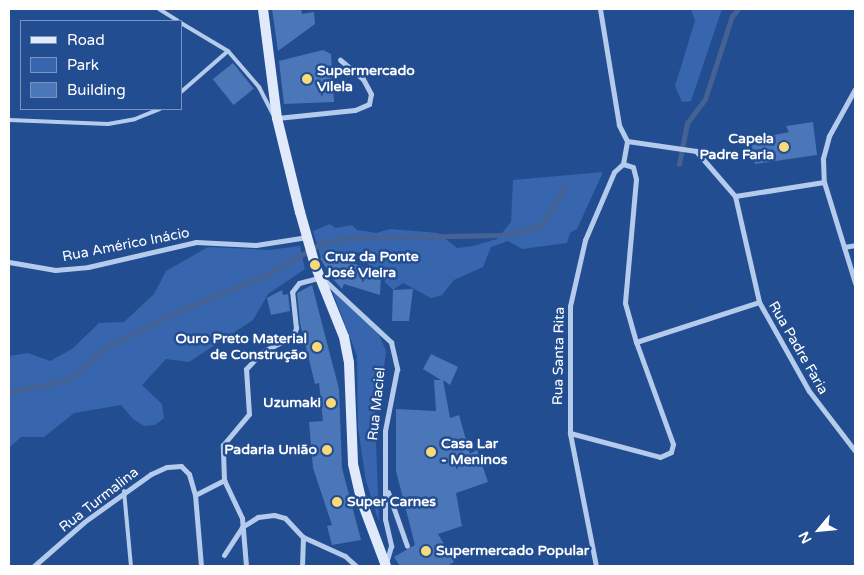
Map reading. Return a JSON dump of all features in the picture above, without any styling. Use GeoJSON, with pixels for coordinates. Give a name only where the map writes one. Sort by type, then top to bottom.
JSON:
{"type":"FeatureCollection","features":[{"type":"Feature","properties":{"kind":"main road","name":"Rua Maciel"},"geometry":{"type":"LineString","coordinates":[[263,9],[278,123],[315,266],[344,337],[349,363],[353,464],[362,502],[386,565]]}},
{"type":"Feature","properties":{"kind":"street"},"geometry":{"type":"LineString","coordinates":[[600,9],[619,125],[627,141]]}},
{"type":"Feature","properties":{"kind":"street"},"geometry":{"type":"LineString","coordinates":[[278,123],[355,110],[369,104],[371,94],[363,79],[340,60]]}},
{"type":"Feature","properties":{"kind":"street"},"geometry":{"type":"LineString","coordinates":[[855,89],[830,136],[823,159],[824,182],[855,283]]}},
{"type":"Feature","properties":{"kind":"street","name":"Rua Padre Faria"},"geometry":{"type":"LineString","coordinates":[[627,141],[654,143],[696,151],[735,196],[759,302],[809,391],[855,451]]}},
{"type":"Feature","properties":{"kind":"street","name":"Rua Santa Rita"},"geometry":{"type":"LineString","coordinates":[[596,566],[570,433],[570,306],[585,240],[614,172],[623,164],[627,141]]}},
{"type":"Feature","properties":{"kind":"street"},"geometry":{"type":"LineString","coordinates":[[570,433],[660,457],[671,452],[673,444],[636,342],[625,303],[636,180],[633,167],[623,164]]}},
{"type":"Feature","properties":{"kind":"street"},"geometry":{"type":"LineString","coordinates":[[735,196],[824,182]]}},
{"type":"Feature","properties":{"kind":"street","name":"Rua Américo Inácio"},"geometry":{"type":"LineString","coordinates":[[9,262],[55,270],[88,267],[196,242],[256,245],[308,242]]}},
{"type":"Feature","properties":{"kind":"street"},"geometry":{"type":"LineString","coordinates":[[844,247],[855,245]]}},
{"type":"Feature","properties":{"kind":"street"},"geometry":{"type":"LineString","coordinates":[[246,566],[239,510],[224,480],[223,445],[249,414],[246,369],[262,352],[293,336],[296,328],[292,292],[298,283],[321,277]]}},
{"type":"Feature","properties":{"kind":"street","name":"Rua Maciel"},"geometry":{"type":"LineString","coordinates":[[321,277],[391,342],[397,369],[385,431],[387,490],[385,518],[391,546],[386,565]]}},
{"type":"Feature","properties":{"kind":"street"},"geometry":{"type":"LineString","coordinates":[[636,342],[759,302]]}},
{"type":"Feature","properties":{"kind":"street","name":"Rua Turmalina"},"geometry":{"type":"LineString","coordinates":[[34,566],[124,490],[151,474],[175,465],[186,469],[195,495]]}},
{"type":"Feature","properties":{"kind":"street"},"geometry":{"type":"LineString","coordinates":[[201,566],[195,495],[224,480]]}},
{"type":"Feature","properties":{"kind":"street"},"geometry":{"type":"LineString","coordinates":[[387,490],[407,546]]}},
{"type":"Feature","properties":{"kind":"street"},"geometry":{"type":"LineString","coordinates":[[224,555],[242,527],[258,517],[274,515],[285,518],[303,537],[345,556],[356,566]]}},
{"type":"Feature","properties":{"kind":"street"},"geometry":{"type":"LineString","coordinates":[[302,566],[303,537]]}},
{"type":"Feature","properties":{"kind":"lane"},"geometry":{"type":"LineString","coordinates":[[159,9],[176,20]]}},
{"type":"Feature","properties":{"kind":"lane"},"geometry":{"type":"LineString","coordinates":[[182,24],[228,51],[259,88],[278,123]]}},
{"type":"Feature","properties":{"kind":"lane"},"geometry":{"type":"LineString","coordinates":[[182,91],[228,51]]}},
{"type":"Feature","properties":{"kind":"lane"},"geometry":{"type":"LineString","coordinates":[[9,120],[108,124],[135,119],[158,110]]}},
{"type":"Feature","properties":{"kind":"lane"},"geometry":{"type":"LineString","coordinates":[[124,490],[130,566]]}},
{"type":"Feature","properties":{"kind":"green space"},"geometry":{"type":"Polygon","coordinates":[[[691,9],[722,9],[691,101],[682,102],[675,86],[695,21],[691,9]]]}},
{"type":"Feature","properties":{"kind":"green space"},"geometry":{"type":"Polygon","coordinates":[[[603,172],[577,229],[570,233],[567,243],[522,249],[508,241],[491,247],[483,267],[454,280],[442,295],[431,298],[403,283],[393,290],[385,282],[384,272],[350,256],[321,258],[313,231],[330,224],[336,228],[352,225],[357,230],[376,233],[390,229],[438,233],[457,248],[473,246],[497,239],[511,222],[513,180],[603,172]]]}},
{"type":"Feature","properties":{"kind":"green space"},"geometry":{"type":"Polygon","coordinates":[[[300,246],[305,269],[268,294],[253,320],[189,362],[166,359],[142,385],[162,404],[164,418],[155,425],[144,426],[133,419],[121,405],[74,413],[44,437],[21,437],[9,448],[9,356],[28,353],[50,361],[72,349],[99,323],[124,322],[154,294],[166,271],[208,247],[269,250],[300,246]]]}},
{"type":"Feature","properties":{"kind":"green space"},"geometry":{"type":"Polygon","coordinates":[[[327,277],[341,296],[376,328],[386,351],[384,367],[374,388],[379,522],[366,481],[358,428],[357,356],[327,277]]]}},
{"type":"Feature","properties":{"kind":"building"},"geometry":{"type":"Polygon","coordinates":[[[272,9],[301,9],[302,14],[314,12],[315,24],[278,51],[272,9]]]}},
{"type":"Feature","properties":{"kind":"building","name":"Supermercado Vilela"},"geometry":{"type":"Polygon","coordinates":[[[323,50],[331,54],[334,102],[284,104],[279,61],[323,50]]]}},
{"type":"Feature","properties":{"kind":"building"},"geometry":{"type":"Polygon","coordinates":[[[233,63],[254,89],[234,105],[213,79],[233,63]]]}},
{"type":"Feature","properties":{"kind":"building","name":"Capela Padre Faria"},"geometry":{"type":"Polygon","coordinates":[[[813,122],[817,155],[755,164],[751,140],[789,132],[786,126],[813,122]]]}},
{"type":"Feature","properties":{"kind":"building"},"geometry":{"type":"Polygon","coordinates":[[[320,258],[342,259],[381,274],[380,295],[344,284],[342,289],[332,278],[320,258]]]}},
{"type":"Feature","properties":{"kind":"building"},"geometry":{"type":"Polygon","coordinates":[[[312,285],[339,389],[342,468],[361,540],[332,545],[327,526],[332,525],[313,468],[309,422],[323,421],[319,383],[315,384],[300,323],[297,293],[312,285]]]}},
{"type":"Feature","properties":{"kind":"building"},"geometry":{"type":"Polygon","coordinates":[[[413,289],[409,321],[392,321],[393,290],[413,289]]]}},
{"type":"Feature","properties":{"kind":"building"},"geometry":{"type":"Polygon","coordinates":[[[282,290],[283,295],[288,294],[290,311],[271,315],[267,298],[282,290]]]}},
{"type":"Feature","properties":{"kind":"building"},"geometry":{"type":"Polygon","coordinates":[[[431,354],[458,367],[450,385],[443,380],[450,418],[459,415],[470,454],[477,450],[488,482],[456,493],[462,526],[438,534],[454,562],[447,566],[400,566],[394,557],[415,545],[396,471],[396,409],[436,411],[434,380],[441,380],[423,369],[431,354]]]}},
{"type":"Feature","properties":{"kind":"waterway"},"geometry":{"type":"LineString","coordinates":[[679,164],[687,123],[705,99],[732,16],[738,9]]}},
{"type":"Feature","properties":{"kind":"waterway"},"geometry":{"type":"LineString","coordinates":[[9,392],[68,380],[108,346],[172,314],[264,276],[324,242],[346,238],[502,235],[541,226],[565,187]]}},
{"type":"Feature","properties":{"kind":"place","name":"Supermercado Vilela"},"geometry":{"type":"Point","coordinates":[307,79]}},
{"type":"Feature","properties":{"kind":"place","name":"Capela Padre Faria"},"geometry":{"type":"Point","coordinates":[784,147]}},
{"type":"Feature","properties":{"kind":"place","name":"Cruz da Ponte José Vieira"},"geometry":{"type":"Point","coordinates":[315,265]}},
{"type":"Feature","properties":{"kind":"place","name":"Ouro Preto Material de Construção"},"geometry":{"type":"Point","coordinates":[317,347]}},
{"type":"Feature","properties":{"kind":"place","name":"Uzumaki"},"geometry":{"type":"Point","coordinates":[331,403]}},
{"type":"Feature","properties":{"kind":"place","name":"Padaria União"},"geometry":{"type":"Point","coordinates":[327,450]}},
{"type":"Feature","properties":{"kind":"place","name":"Casa Lar - Meninos"},"geometry":{"type":"Point","coordinates":[431,452]}},
{"type":"Feature","properties":{"kind":"place","name":"Super Carnes"},"geometry":{"type":"Point","coordinates":[337,502]}},
{"type":"Feature","properties":{"kind":"place","name":"Supermercado Popular"},"geometry":{"type":"Point","coordinates":[426,551]}}]}
